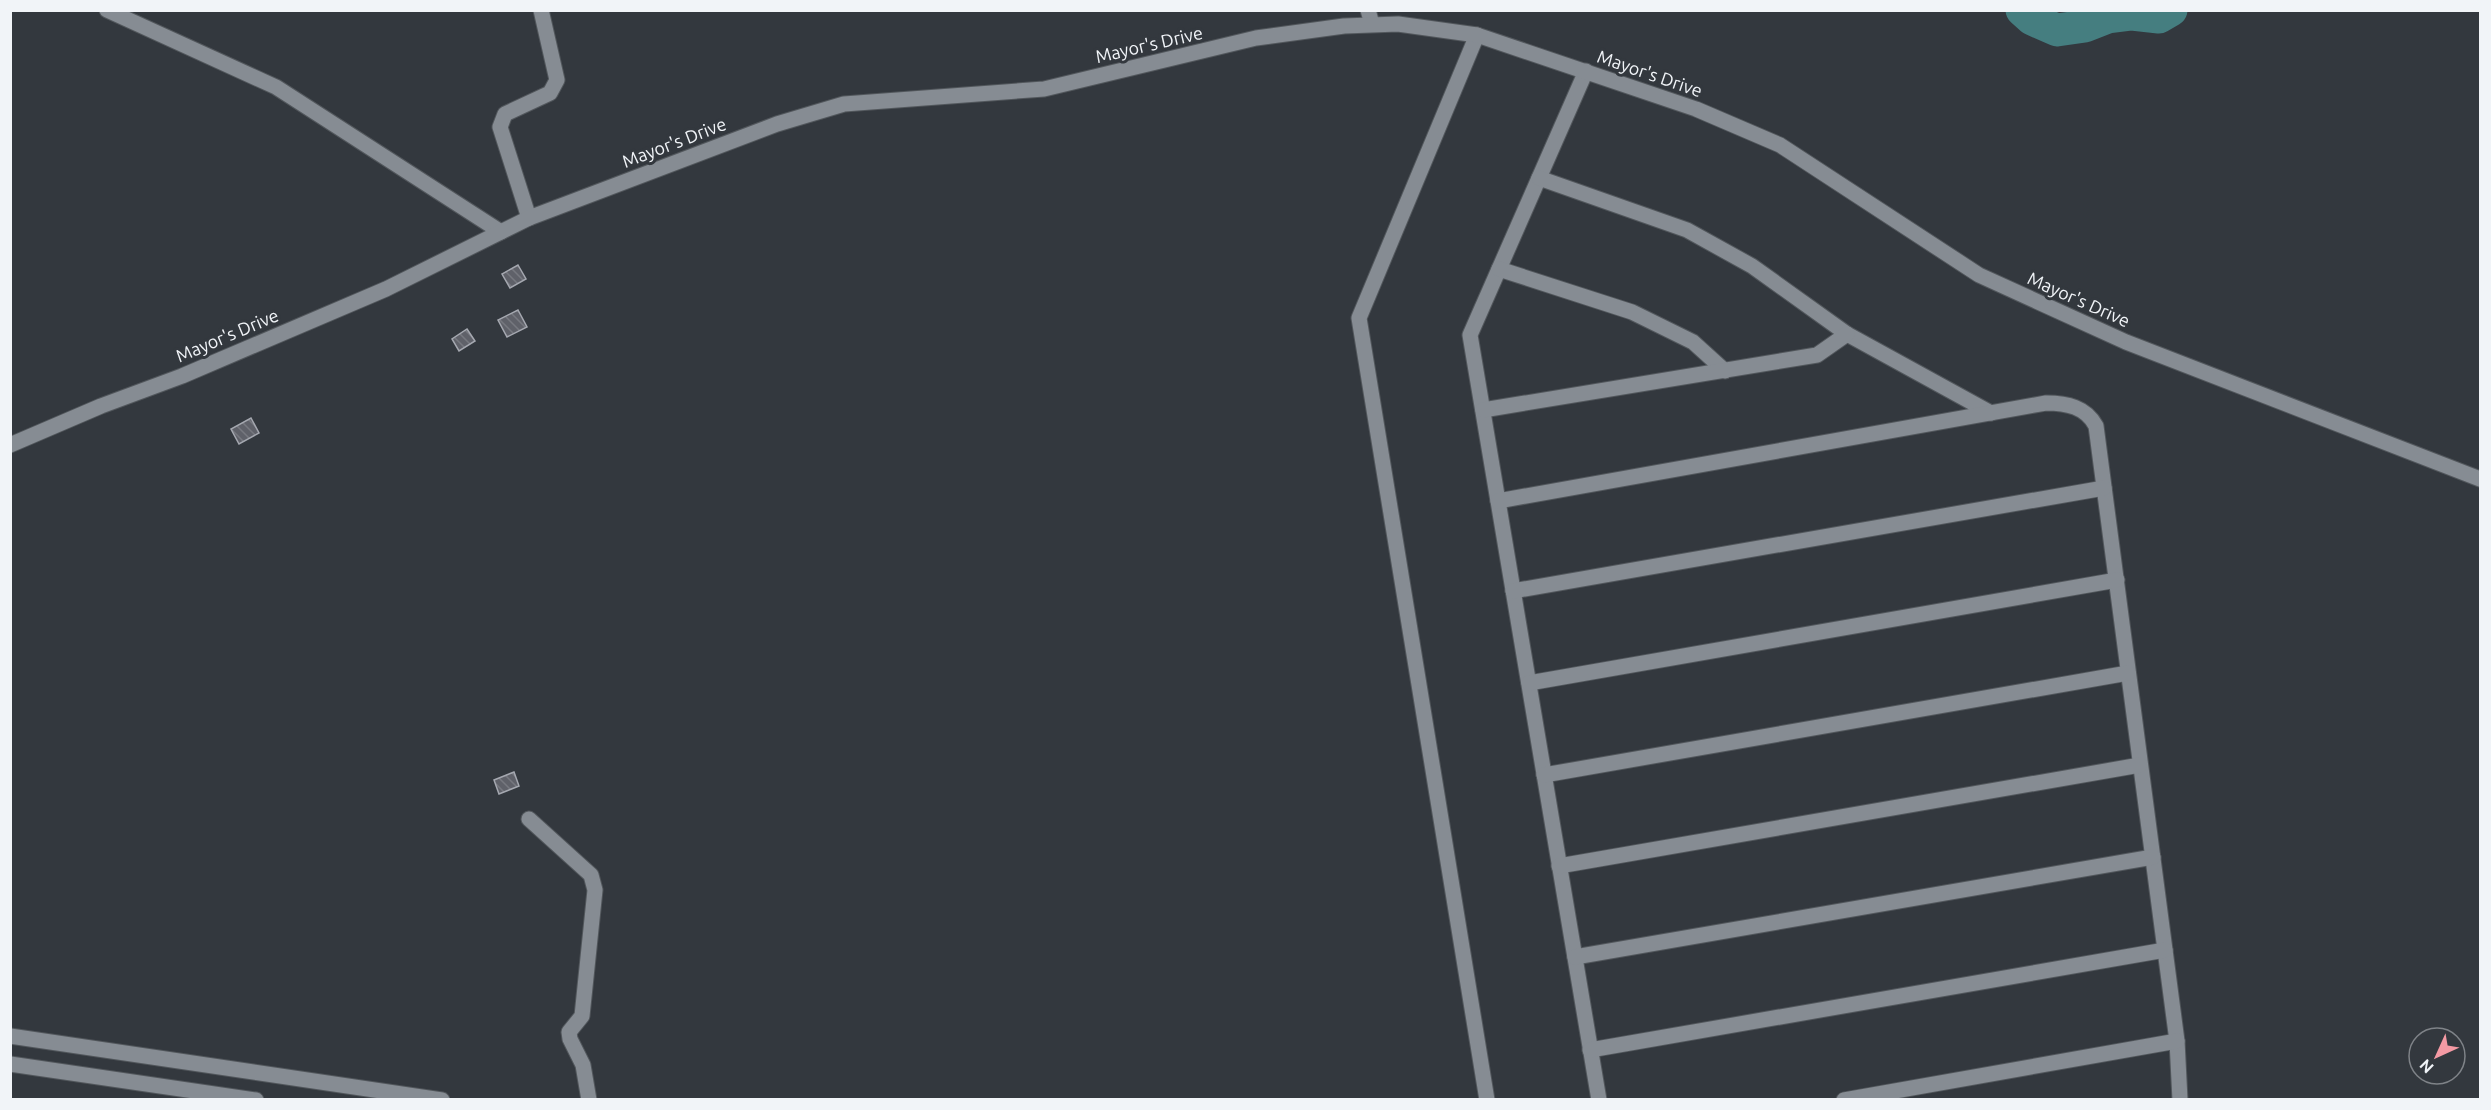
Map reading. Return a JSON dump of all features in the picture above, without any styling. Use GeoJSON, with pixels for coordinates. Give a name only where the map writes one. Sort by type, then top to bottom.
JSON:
{"type":"FeatureCollection","features":[{"type":"Feature","properties":{"kind":"street"},"geometry":{"type":"LineString","coordinates":[[107,10],[276,87],[501,232]]}},
{"type":"Feature","properties":{"kind":"street"},"geometry":{"type":"LineString","coordinates":[[529,218],[500,127],[505,114],[550,93],[555,87],[557,80],[541,10]]}},
{"type":"Feature","properties":{"kind":"street","name":"Mayor's Drive"},"geometry":{"type":"LineString","coordinates":[[10,445],[336,311],[386,289],[529,218],[777,124],[844,104],[1044,88],[1256,38],[1370,17],[1477,34],[1696,109],[1780,145],[1979,275],[2136,346],[2481,479]]}},
{"type":"Feature","properties":{"kind":"street"},"geometry":{"type":"LineString","coordinates":[[1477,34],[1359,318],[1487,1100]]}},
{"type":"Feature","properties":{"kind":"street"},"geometry":{"type":"LineString","coordinates":[[1586,71],[1470,335],[1599,1100]]}},
{"type":"Feature","properties":{"kind":"street"},"geometry":{"type":"LineString","coordinates":[[1539,178],[1687,230],[1752,266],[1847,334],[1991,413]]}},
{"type":"Feature","properties":{"kind":"street"},"geometry":{"type":"LineString","coordinates":[[1499,268],[1632,312],[1693,342],[1725,371]]}},
{"type":"Feature","properties":{"kind":"street"},"geometry":{"type":"LineString","coordinates":[[1483,410],[1817,356],[1847,334]]}},
{"type":"Feature","properties":{"kind":"street"},"geometry":{"type":"LineString","coordinates":[[1498,501],[2046,403],[2063,403],[2091,417],[2096,426],[2177,1041],[2180,1100]]}},
{"type":"Feature","properties":{"kind":"street"},"geometry":{"type":"LineString","coordinates":[[1513,591],[2104,488]]}},
{"type":"Feature","properties":{"kind":"street"},"geometry":{"type":"LineString","coordinates":[[1529,683],[2116,580]]}},
{"type":"Feature","properties":{"kind":"street"},"geometry":{"type":"LineString","coordinates":[[1544,775],[2128,673]]}},
{"type":"Feature","properties":{"kind":"street"},"geometry":{"type":"LineString","coordinates":[[1559,866],[2140,765]]}},
{"type":"Feature","properties":{"kind":"street"},"geometry":{"type":"LineString","coordinates":[[530,819],[591,875],[595,890],[582,1016],[569,1032],[570,1039],[583,1065],[590,1100]]}},
{"type":"Feature","properties":{"kind":"street"},"geometry":{"type":"LineString","coordinates":[[1575,957],[2153,857]]}},
{"type":"Feature","properties":{"kind":"street"},"geometry":{"type":"LineString","coordinates":[[1590,1050],[2164,950]]}},
{"type":"Feature","properties":{"kind":"street"},"geometry":{"type":"LineString","coordinates":[[10,1036],[442,1100]]}},
{"type":"Feature","properties":{"kind":"street"},"geometry":{"type":"LineString","coordinates":[[1844,1100],[2177,1041]]}},
{"type":"Feature","properties":{"kind":"street"},"geometry":{"type":"LineString","coordinates":[[10,1064],[256,1100]]}},
{"type":"Feature","properties":{"kind":"building"},"geometry":{"type":"Polygon","coordinates":[[[518,265],[526,279],[510,288],[502,274],[518,265]]]}},
{"type":"Feature","properties":{"kind":"building"},"geometry":{"type":"Polygon","coordinates":[[[518,310],[527,327],[507,337],[498,320],[518,310]]]}},
{"type":"Feature","properties":{"kind":"building"},"geometry":{"type":"Polygon","coordinates":[[[467,329],[475,341],[459,351],[452,339],[467,329]]]}},
{"type":"Feature","properties":{"kind":"building"},"geometry":{"type":"Polygon","coordinates":[[[251,418],[259,433],[239,444],[231,429],[251,418]]]}},
{"type":"Feature","properties":{"kind":"building"},"geometry":{"type":"Polygon","coordinates":[[[514,772],[519,786],[499,794],[494,780],[514,772]]]}},
{"type":"Feature","properties":{"kind":"waterway"},"geometry":{"type":"LineString","coordinates":[[2022,10],[2032,19],[2057,30],[2085,26],[2108,17],[2132,14],[2159,17],[2171,10]]}}]}
